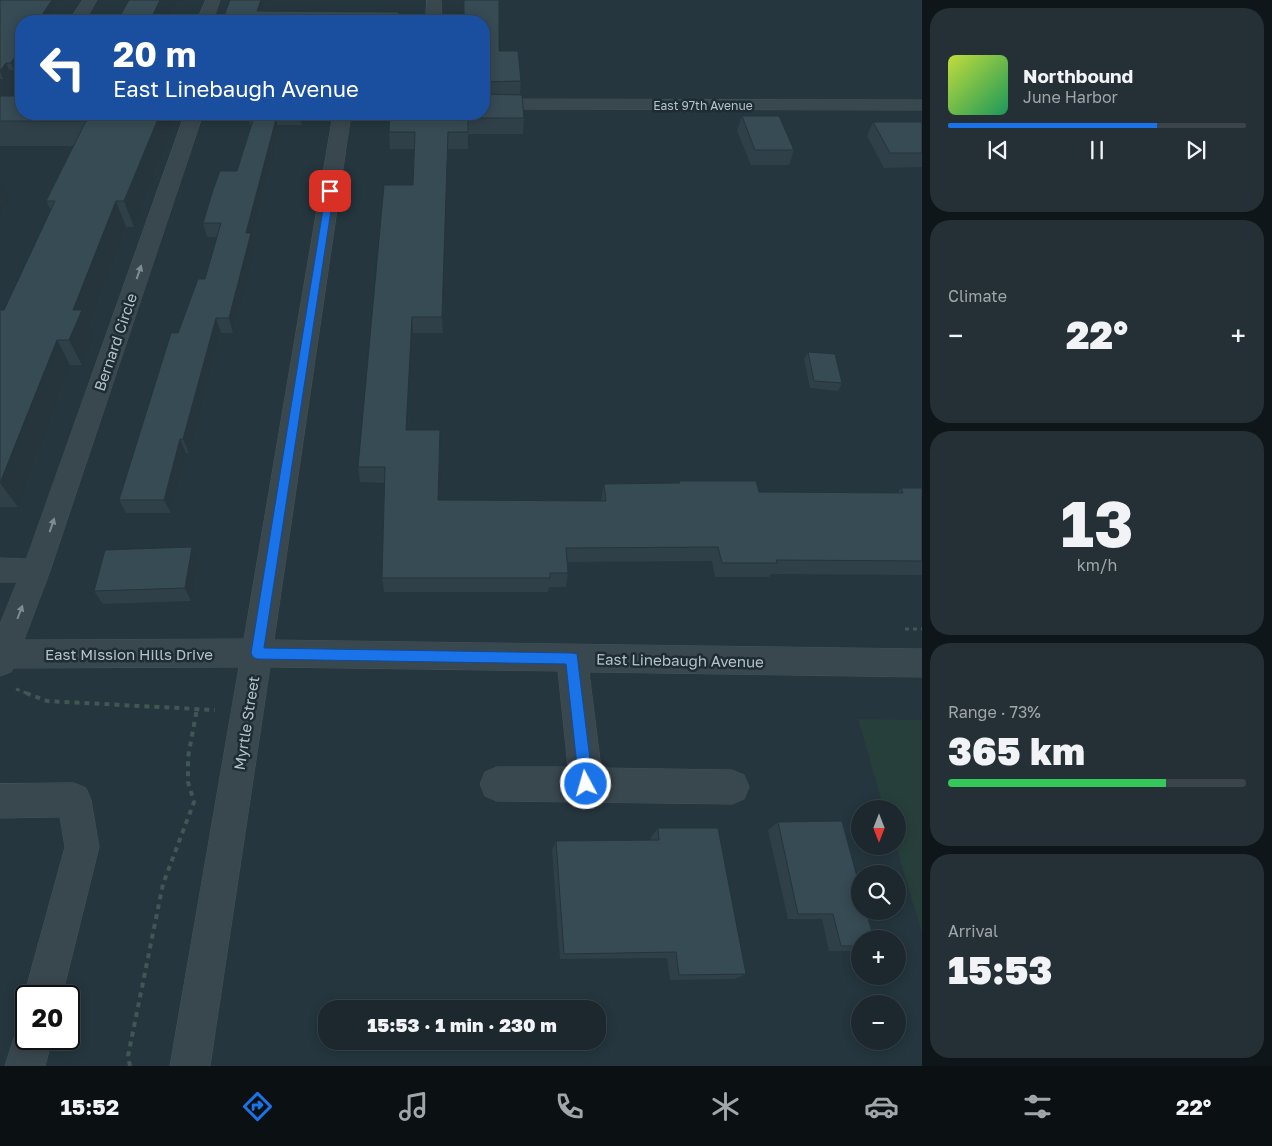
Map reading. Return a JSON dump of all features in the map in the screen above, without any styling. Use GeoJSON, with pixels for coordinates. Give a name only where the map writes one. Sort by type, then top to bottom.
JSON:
{"type":"FeatureCollection","features":[{"type":"Feature","properties":{"kind":"street"},"geometry":{"type":"LineString","coordinates":[[81,15],[90,0]]}},
{"type":"Feature","properties":{"kind":"street"},"geometry":{"type":"LineString","coordinates":[[207,15],[213,0]]}},
{"type":"Feature","properties":{"kind":"street"},"geometry":{"type":"LineString","coordinates":[[434,0],[434,15]]}},
{"type":"Feature","properties":{"kind":"street","name":"East 97th Avenue"},"geometry":{"type":"LineString","coordinates":[[490,104],[922,105]]}},
{"type":"Feature","properties":{"kind":"street","name":"Bernard Circle"},"geometry":{"type":"LineString","coordinates":[[4,664],[192,120]]}},
{"type":"Feature","properties":{"kind":"street","name":"Myrtle Street"},"geometry":{"type":"LineString","coordinates":[[190,1066],[341,120]]}},
{"type":"Feature","properties":{"kind":"street"},"geometry":{"type":"LineString","coordinates":[[0,570],[36,571]]}},
{"type":"Feature","properties":{"kind":"street","name":"East Linebaugh Avenue"},"geometry":{"type":"LineString","coordinates":[[257,653],[922,663]]}},
{"type":"Feature","properties":{"kind":"street","name":"East Mission Hills Drive"},"geometry":{"type":"LineString","coordinates":[[4,664],[257,653]]}},
{"type":"Feature","properties":{"kind":"street"},"geometry":{"type":"LineString","coordinates":[[572,658],[586,784]]}},
{"type":"Feature","properties":{"kind":"street"},"geometry":{"type":"LineString","coordinates":[[497,784],[732,787]]}},
{"type":"Feature","properties":{"kind":"street"},"geometry":{"type":"LineString","coordinates":[[0,801],[74,800],[82,847],[46,985]]}},
{"type":"Feature","properties":{"kind":"street"},"geometry":{"type":"LineString","coordinates":[[25,1066],[29,1050]]}},
{"type":"Feature","properties":{"kind":"path"},"geometry":{"type":"LineString","coordinates":[[4,664],[46,701],[197,709],[248,708]]}},
{"type":"Feature","properties":{"kind":"path"},"geometry":{"type":"LineString","coordinates":[[130,1066],[128,1056],[163,884],[194,802],[188,782],[188,757],[197,709]]}},
{"type":"Feature","properties":{"kind":"green space"},"geometry":{"type":"Polygon","coordinates":[[[858,719],[922,720],[922,933],[906,879],[906,865],[902,865],[899,855],[906,855],[906,800],[881,800],[858,719]]]}},
{"type":"Feature","properties":{"kind":"building"},"geometry":{"type":"Polygon","coordinates":[[[0,0],[52,0],[42,15],[15,15],[15,57],[11,63],[6,63],[0,71],[0,0]]]}},
{"type":"Feature","properties":{"kind":"building"},"geometry":{"type":"Polygon","coordinates":[[[129,0],[160,0],[153,15],[120,15],[129,0]]]}},
{"type":"Feature","properties":{"kind":"building"},"geometry":{"type":"Polygon","coordinates":[[[230,0],[261,0],[257,11],[399,12],[398,15],[224,15],[230,0]]]}},
{"type":"Feature","properties":{"kind":"building"},"geometry":{"type":"Polygon","coordinates":[[[464,0],[499,0],[499,51],[518,51],[521,81],[490,82],[490,15],[464,15],[464,0]]]}},
{"type":"Feature","properties":{"kind":"building"},"geometry":{"type":"Polygon","coordinates":[[[490,94],[522,95],[524,118],[490,118],[490,94]]]}},
{"type":"Feature","properties":{"kind":"building"},"geometry":{"type":"Polygon","coordinates":[[[0,96],[15,96],[15,120],[158,120],[124,201],[116,201],[73,310],[82,310],[69,340],[57,340],[0,483],[0,310],[4,310],[55,201],[46,201],[86,121],[0,121],[0,96]]]}},
{"type":"Feature","properties":{"kind":"building"},"geometry":{"type":"Polygon","coordinates":[[[742,116],[779,116],[794,150],[755,150],[742,116]]]}},
{"type":"Feature","properties":{"kind":"building"},"geometry":{"type":"Polygon","coordinates":[[[253,120],[276,120],[246,233],[251,233],[229,318],[216,318],[183,439],[180,439],[164,500],[119,500],[171,333],[178,333],[198,279],[205,279],[221,223],[203,223],[213,190],[220,171],[237,171],[253,120]]]}},
{"type":"Feature","properties":{"kind":"building"},"geometry":{"type":"Polygon","coordinates":[[[390,120],[468,120],[468,132],[448,132],[442,317],[412,317],[406,430],[440,430],[438,500],[606,501],[604,484],[680,483],[679,481],[756,481],[759,492],[903,493],[901,488],[922,488],[922,561],[776,560],[777,563],[722,563],[718,547],[566,548],[568,573],[550,573],[550,578],[382,578],[385,467],[358,467],[384,185],[413,185],[415,132],[389,132],[390,120]]]}},
{"type":"Feature","properties":{"kind":"building"},"geometry":{"type":"Polygon","coordinates":[[[873,122],[922,122],[922,153],[890,153],[873,122]]]}},
{"type":"Feature","properties":{"kind":"building"},"geometry":{"type":"Polygon","coordinates":[[[808,352],[835,354],[842,383],[814,381],[808,352]]]}},
{"type":"Feature","properties":{"kind":"building"},"geometry":{"type":"Polygon","coordinates":[[[192,547],[185,588],[94,591],[105,550],[192,547]]]}},
{"type":"Feature","properties":{"kind":"building"},"geometry":{"type":"Polygon","coordinates":[[[842,821],[854,865],[851,865],[851,920],[869,920],[871,930],[851,930],[851,946],[841,946],[833,914],[798,914],[778,822],[842,821]]]}},
{"type":"Feature","properties":{"kind":"building"},"geometry":{"type":"Polygon","coordinates":[[[658,828],[718,828],[746,974],[679,975],[676,952],[564,954],[556,841],[659,840],[658,828]]]}},
{"type":"Feature","properties":{"kind":"route"},"geometry":{"type":"LineString","coordinates":[[330,191],[257,653],[572,658],[586,784]]}}]}
